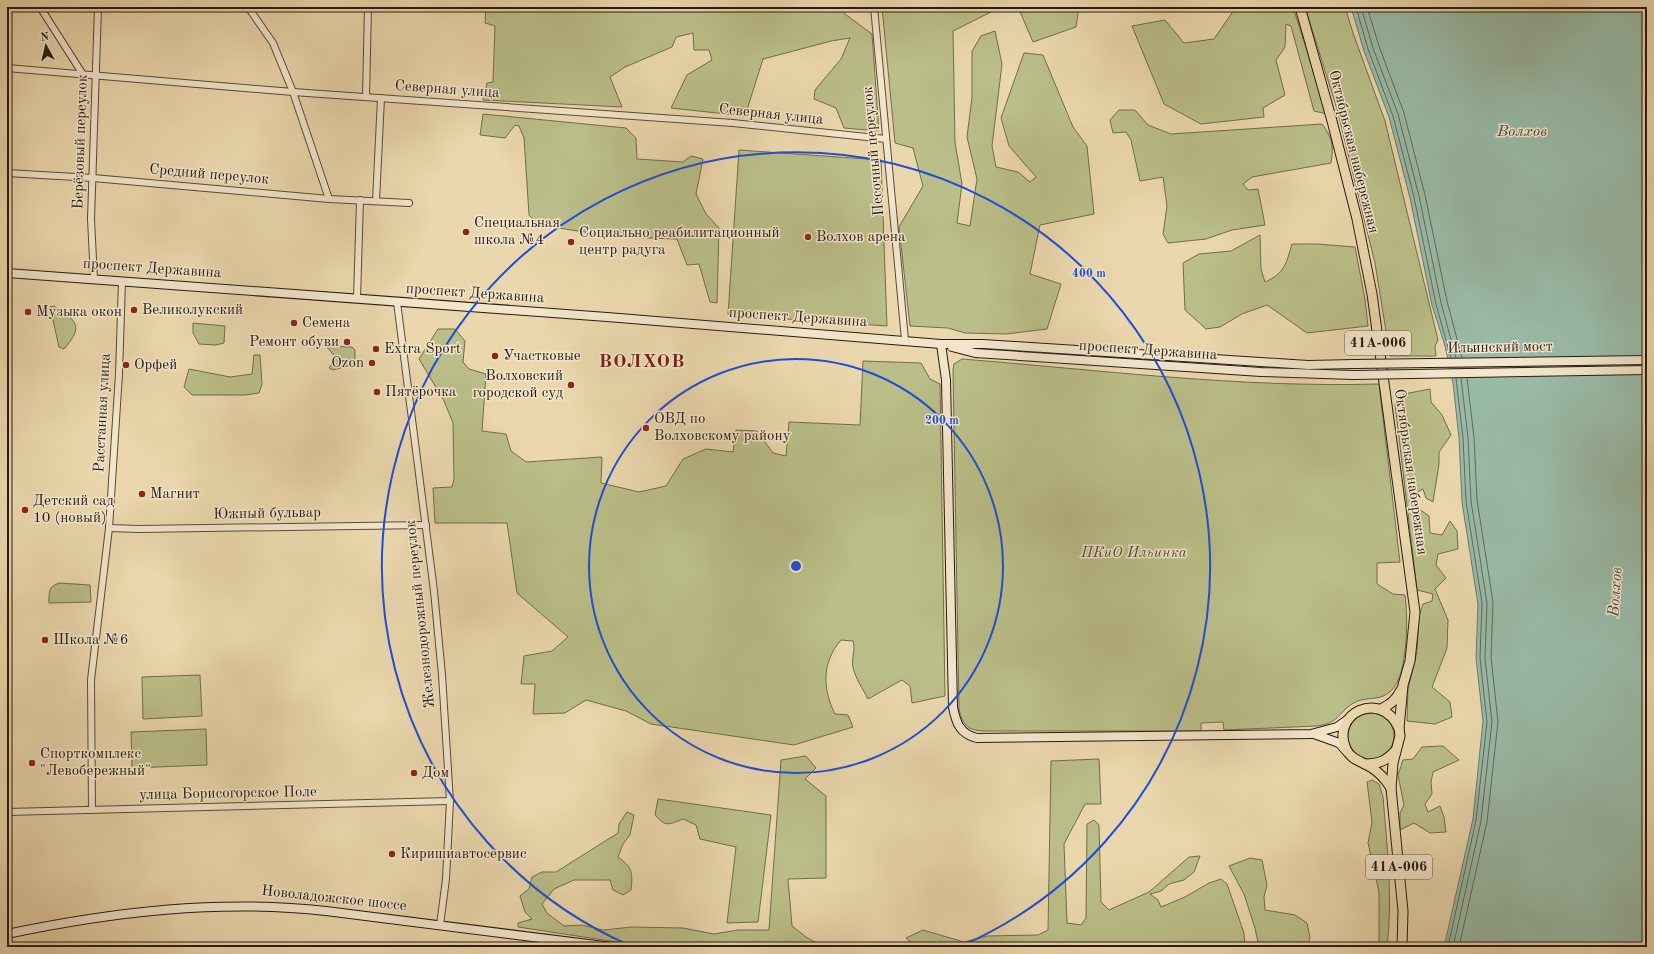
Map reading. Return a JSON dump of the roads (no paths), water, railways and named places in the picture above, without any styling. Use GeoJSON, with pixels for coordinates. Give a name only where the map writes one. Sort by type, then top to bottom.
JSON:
{"type":"FeatureCollection","features":[{"type":"Feature","properties":{"kind":"main road","name":"Октябрьская набережная"},"geometry":{"type":"LineString","coordinates":[[1300,7],[1355,212],[1372,294],[1415,612],[1410,661],[1403,685],[1399,728],[1400,736],[1393,763],[1391,788],[1403,911],[1402,947]]}},
{"type":"Feature","properties":{"kind":"main road","name":"проспект Державина"},"geometry":{"type":"LineString","coordinates":[[7,273],[941,344],[983,344],[1308,365],[1354,364]]}},
{"type":"Feature","properties":{"kind":"main road"},"geometry":{"type":"LineString","coordinates":[[941,344],[946,380],[953,707],[956,724],[965,734],[977,738],[1311,734],[1337,728],[1354,713],[1371,707],[1381,709],[1389,713],[1399,728]]}},
{"type":"Feature","properties":{"kind":"main road","name":"проспект Державина"},"geometry":{"type":"LineString","coordinates":[[941,344],[975,353],[1262,372],[1354,375]]}},
{"type":"Feature","properties":{"kind":"main road","name":"Ильинский мост"},"geometry":{"type":"LineString","coordinates":[[1354,364],[1647,360]]}},
{"type":"Feature","properties":{"kind":"main road","name":"Ильинский мост"},"geometry":{"type":"LineString","coordinates":[[1354,375],[1647,370]]}},
{"type":"Feature","properties":{"kind":"main road"},"geometry":{"type":"LineString","coordinates":[[1381,709],[1397,698],[1403,685]]}},
{"type":"Feature","properties":{"kind":"main road"},"geometry":{"type":"LineString","coordinates":[[1347,720],[1343,730],[1343,740],[1346,750],[1353,758]]}},
{"type":"Feature","properties":{"kind":"main road"},"geometry":{"type":"LineString","coordinates":[[1311,734],[1339,743],[1353,758],[1379,773],[1391,788]]}},
{"type":"Feature","properties":{"kind":"main road"},"geometry":{"type":"LineString","coordinates":[[1365,764],[1378,764],[1389,759],[1396,750]]}},
{"type":"Feature","properties":{"kind":"main road","name":"Новоладожское шоссе"},"geometry":{"type":"LineString","coordinates":[[7,934],[77,919],[156,911],[247,905],[287,906],[612,947]]}},
{"type":"Feature","properties":{"kind":"street"},"geometry":{"type":"LineString","coordinates":[[40,7],[82,73]]}},
{"type":"Feature","properties":{"kind":"street","name":"Берёзовый переулок"},"geometry":{"type":"LineString","coordinates":[[94,279],[91,219],[98,7]]}},
{"type":"Feature","properties":{"kind":"street"},"geometry":{"type":"LineString","coordinates":[[248,7],[273,43],[293,92],[329,199]]}},
{"type":"Feature","properties":{"kind":"street"},"geometry":{"type":"LineString","coordinates":[[366,97],[368,7]]}},
{"type":"Feature","properties":{"kind":"street","name":"Песочный переулок"},"geometry":{"type":"LineString","coordinates":[[874,7],[904,340]]}},
{"type":"Feature","properties":{"kind":"street","name":"Северная улица"},"geometry":{"type":"LineString","coordinates":[[7,68],[82,73],[96,76],[293,92],[732,123],[886,139]]}},
{"type":"Feature","properties":{"kind":"street"},"geometry":{"type":"LineString","coordinates":[[376,201],[381,98]]}},
{"type":"Feature","properties":{"kind":"street","name":"Средний переулок"},"geometry":{"type":"LineString","coordinates":[[7,173],[93,178],[329,199],[409,203]]}},
{"type":"Feature","properties":{"kind":"street"},"geometry":{"type":"LineString","coordinates":[[357,299],[360,200]]}},
{"type":"Feature","properties":{"kind":"street","name":"Расстанная улица"},"geometry":{"type":"LineString","coordinates":[[92,810],[91,680],[109,528],[119,380],[122,281]]}},
{"type":"Feature","properties":{"kind":"street","name":"Железнодорожный переулок"},"geometry":{"type":"LineString","coordinates":[[397,302],[426,525],[442,675],[450,801],[446,879],[440,925]]}},
{"type":"Feature","properties":{"kind":"street","name":"Южный бульвар"},"geometry":{"type":"LineString","coordinates":[[109,528],[139,530],[426,525]]}},
{"type":"Feature","properties":{"kind":"street","name":"улица Борисогорское Поле"},"geometry":{"type":"LineString","coordinates":[[7,812],[450,801]]}},
{"type":"Feature","properties":{"kind":"water","name":"Волхов"},"geometry":{"type":"Polygon","coordinates":[[[1351,7],[1647,7],[1647,947],[1444,947],[1473,819],[1483,721],[1476,658],[1478,604],[1462,502],[1459,438],[1453,383],[1445,346],[1432,305],[1410,198],[1389,117],[1364,51],[1351,7]]]}},
{"type":"Feature","properties":{"kind":"place","name":"Специальная школа №4"},"geometry":{"type":"Point","coordinates":[466,232]}},
{"type":"Feature","properties":{"kind":"place","name":"Волхов арена"},"geometry":{"type":"Point","coordinates":[808,237]}},
{"type":"Feature","properties":{"kind":"place","name":"Социально реабилитационный центр радуга"},"geometry":{"type":"Point","coordinates":[571,242]}},
{"type":"Feature","properties":{"kind":"place","name":"Великолукский"},"geometry":{"type":"Point","coordinates":[134,310]}},
{"type":"Feature","properties":{"kind":"place","name":"Музыка окон"},"geometry":{"type":"Point","coordinates":[28,312]}},
{"type":"Feature","properties":{"kind":"place","name":"Семена"},"geometry":{"type":"Point","coordinates":[294,323]}},
{"type":"Feature","properties":{"kind":"place","name":"Ремонт обуви"},"geometry":{"type":"Point","coordinates":[347,342]}},
{"type":"Feature","properties":{"kind":"place","name":"Extra Sport"},"geometry":{"type":"Point","coordinates":[376,349]}},
{"type":"Feature","properties":{"kind":"place","name":"Участковые"},"geometry":{"type":"Point","coordinates":[495,356]}},
{"type":"Feature","properties":{"kind":"place","name":"Ozon"},"geometry":{"type":"Point","coordinates":[372,363]}},
{"type":"Feature","properties":{"kind":"place","name":"Орфей"},"geometry":{"type":"Point","coordinates":[126,365]}},
{"type":"Feature","properties":{"kind":"place","name":"Волховский городской суд"},"geometry":{"type":"Point","coordinates":[571,385]}},
{"type":"Feature","properties":{"kind":"place","name":"Пятёрочка"},"geometry":{"type":"Point","coordinates":[377,392]}},
{"type":"Feature","properties":{"kind":"place","name":"ОВД по Волховскому району"},"geometry":{"type":"Point","coordinates":[646,428]}},
{"type":"Feature","properties":{"kind":"place","name":"Магнит"},"geometry":{"type":"Point","coordinates":[142,494]}},
{"type":"Feature","properties":{"kind":"place","name":"Детский сад 10 (новый)"},"geometry":{"type":"Point","coordinates":[25,510]}},
{"type":"Feature","properties":{"kind":"place","name":"Школа №6"},"geometry":{"type":"Point","coordinates":[45,640]}},
{"type":"Feature","properties":{"kind":"place","name":"Спорткомплекс \"Левобережный\""},"geometry":{"type":"Point","coordinates":[32,763]}},
{"type":"Feature","properties":{"kind":"place","name":"Дом"},"geometry":{"type":"Point","coordinates":[414,773]}},
{"type":"Feature","properties":{"kind":"place","name":"Киришиавтосервис"},"geometry":{"type":"Point","coordinates":[392,854]}},
{"type":"Feature","properties":{"kind":"district","name":"ВОЛХОВ"},"geometry":{"type":"Point","coordinates":[642,362]}},
{"type":"Feature","properties":{"kind":"park label","name":"ПКиО Ильинка"},"geometry":{"type":"Point","coordinates":[1134,553]}}]}
